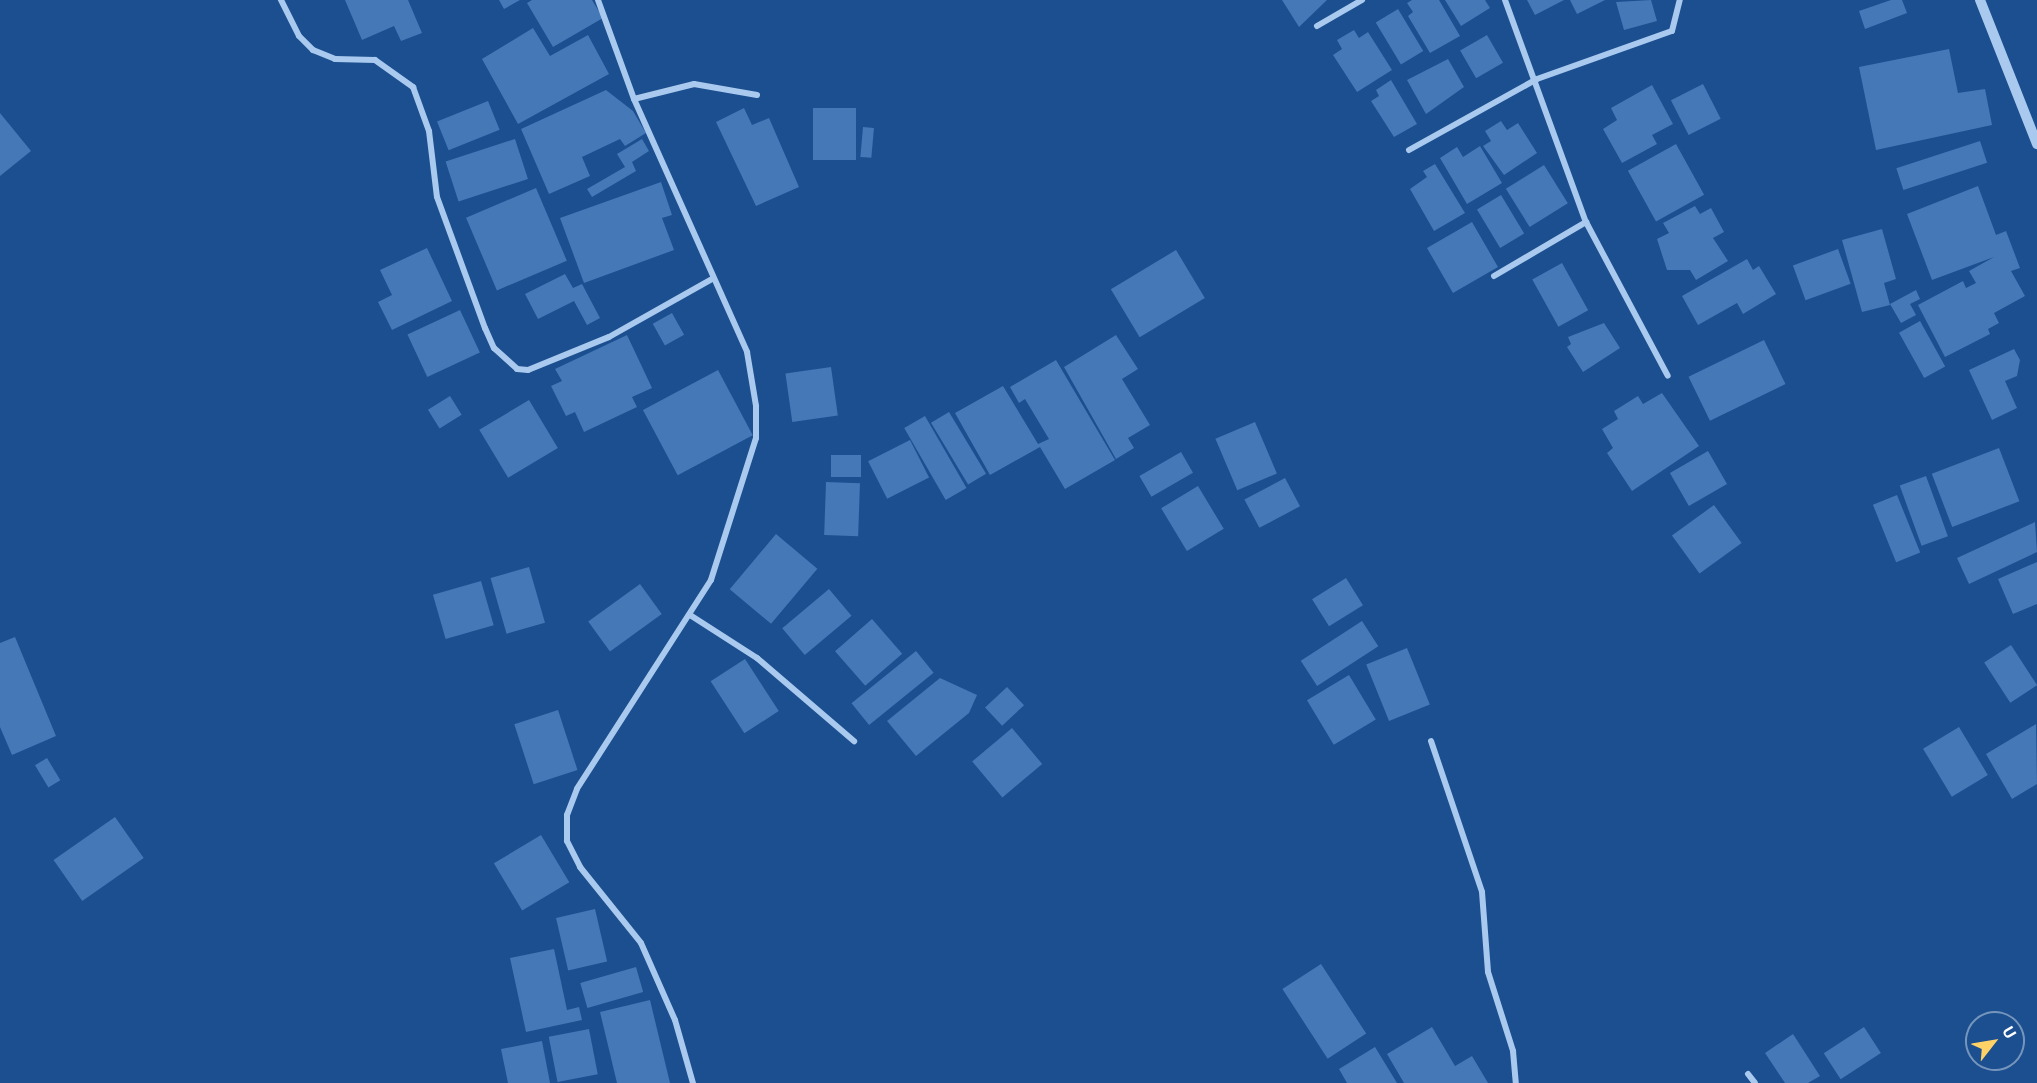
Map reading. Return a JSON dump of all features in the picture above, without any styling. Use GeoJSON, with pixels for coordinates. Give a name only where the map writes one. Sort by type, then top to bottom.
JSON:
{"type":"FeatureCollection","features":[{"type":"Feature","properties":{"kind":"street"},"geometry":{"type":"LineString","coordinates":[[281,0],[299,36],[313,50],[335,58],[375,60],[413,87],[429,131],[437,197],[494,348],[512,365],[528,370],[609,337],[712,279]]}},
{"type":"Feature","properties":{"kind":"street"},"geometry":{"type":"LineString","coordinates":[[598,0],[634,99],[712,279],[747,352],[756,438],[711,580],[577,789],[567,815],[567,841],[580,867],[641,943],[675,1020],[693,1083]]}},
{"type":"Feature","properties":{"kind":"street"},"geometry":{"type":"LineString","coordinates":[[1317,26],[1362,0]]}},
{"type":"Feature","properties":{"kind":"street"},"geometry":{"type":"LineString","coordinates":[[1505,0],[1537,79],[1586,222],[1668,376]]}},
{"type":"Feature","properties":{"kind":"street"},"geometry":{"type":"LineString","coordinates":[[1409,150],[1537,79],[1672,31],[1680,0]]}},
{"type":"Feature","properties":{"kind":"street"},"geometry":{"type":"LineString","coordinates":[[1980,0],[2037,144]]}},
{"type":"Feature","properties":{"kind":"street"},"geometry":{"type":"LineString","coordinates":[[634,99],[694,84],[757,95]]}},
{"type":"Feature","properties":{"kind":"street"},"geometry":{"type":"LineString","coordinates":[[1494,276],[1586,222]]}},
{"type":"Feature","properties":{"kind":"street"},"geometry":{"type":"LineString","coordinates":[[690,615],[757,658],[854,741]]}},
{"type":"Feature","properties":{"kind":"street"},"geometry":{"type":"LineString","coordinates":[[1431,741],[1482,892],[1488,972],[1513,1050],[1516,1083]]}},
{"type":"Feature","properties":{"kind":"street"},"geometry":{"type":"LineString","coordinates":[[1748,1074],[1755,1083]]}},
{"type":"Feature","properties":{"kind":"building"},"geometry":{"type":"Polygon","coordinates":[[[345,0],[408,0],[422,33],[401,41],[394,26],[362,40],[345,0]]]}},
{"type":"Feature","properties":{"kind":"building"},"geometry":{"type":"Polygon","coordinates":[[[499,0],[520,0],[504,9],[499,0]]]}},
{"type":"Feature","properties":{"kind":"building"},"geometry":{"type":"Polygon","coordinates":[[[532,0],[592,0],[603,18],[553,47],[527,3],[532,0]]]}},
{"type":"Feature","properties":{"kind":"building"},"geometry":{"type":"Polygon","coordinates":[[[1282,0],[1327,0],[1299,27],[1282,0]]]}},
{"type":"Feature","properties":{"kind":"building"},"geometry":{"type":"Polygon","coordinates":[[[1412,0],[1439,0],[1460,36],[1430,53],[1408,16],[1413,12],[1407,3],[1412,0]]]}},
{"type":"Feature","properties":{"kind":"building"},"geometry":{"type":"Polygon","coordinates":[[[1445,0],[1485,0],[1490,8],[1461,26],[1445,0]]]}},
{"type":"Feature","properties":{"kind":"building"},"geometry":{"type":"Polygon","coordinates":[[[1527,0],[1564,0],[1535,15],[1527,0]]]}},
{"type":"Feature","properties":{"kind":"building"},"geometry":{"type":"Polygon","coordinates":[[[1570,0],[1605,0],[1577,14],[1570,0]]]}},
{"type":"Feature","properties":{"kind":"building"},"geometry":{"type":"Polygon","coordinates":[[[1651,0],[1657,21],[1624,30],[1616,2],[1651,0]]]}},
{"type":"Feature","properties":{"kind":"building"},"geometry":{"type":"Polygon","coordinates":[[[1891,0],[1902,0],[1907,13],[1865,29],[1859,11],[1891,0]]]}},
{"type":"Feature","properties":{"kind":"building"},"geometry":{"type":"Polygon","coordinates":[[[1398,9],[1423,51],[1401,64],[1376,22],[1398,9]]]}},
{"type":"Feature","properties":{"kind":"building"},"geometry":{"type":"Polygon","coordinates":[[[533,28],[550,56],[588,35],[609,74],[518,124],[482,59],[533,28]]]}},
{"type":"Feature","properties":{"kind":"building"},"geometry":{"type":"Polygon","coordinates":[[[1354,30],[1359,38],[1368,32],[1392,70],[1357,92],[1333,55],[1342,49],[1337,40],[1354,30]]]}},
{"type":"Feature","properties":{"kind":"building"},"geometry":{"type":"Polygon","coordinates":[[[1487,35],[1503,63],[1476,78],[1460,50],[1487,35]]]}},
{"type":"Feature","properties":{"kind":"building"},"geometry":{"type":"Polygon","coordinates":[[[1949,49],[1958,93],[1985,89],[1992,125],[1876,150],[1859,67],[1949,49]]]}},
{"type":"Feature","properties":{"kind":"building"},"geometry":{"type":"Polygon","coordinates":[[[1448,59],[1464,87],[1426,114],[1407,80],[1448,59]]]}},
{"type":"Feature","properties":{"kind":"building"},"geometry":{"type":"Polygon","coordinates":[[[1391,80],[1417,124],[1394,137],[1371,101],[1379,96],[1376,90],[1391,80]]]}},
{"type":"Feature","properties":{"kind":"building"},"geometry":{"type":"Polygon","coordinates":[[[1703,84],[1721,119],[1689,135],[1671,100],[1703,84]]]}},
{"type":"Feature","properties":{"kind":"building"},"geometry":{"type":"Polygon","coordinates":[[[1652,85],[1673,124],[1652,135],[1657,144],[1622,163],[1603,129],[1617,120],[1611,108],[1652,85]]]}},
{"type":"Feature","properties":{"kind":"building"},"geometry":{"type":"Polygon","coordinates":[[[606,90],[633,111],[646,133],[625,146],[620,139],[582,157],[590,176],[549,194],[521,129],[606,90]]]}},
{"type":"Feature","properties":{"kind":"building"},"geometry":{"type":"Polygon","coordinates":[[[488,101],[500,130],[449,150],[437,122],[488,101]]]}},
{"type":"Feature","properties":{"kind":"building"},"geometry":{"type":"Polygon","coordinates":[[[744,108],[752,125],[769,118],[799,187],[756,206],[716,122],[744,108]]]}},
{"type":"Feature","properties":{"kind":"building"},"geometry":{"type":"Polygon","coordinates":[[[813,108],[856,108],[856,160],[813,160],[813,108]]]}},
{"type":"Feature","properties":{"kind":"building"},"geometry":{"type":"Polygon","coordinates":[[[0,113],[31,151],[0,176],[0,113]]]}},
{"type":"Feature","properties":{"kind":"building"},"geometry":{"type":"Polygon","coordinates":[[[1501,121],[1507,130],[1518,123],[1537,153],[1504,175],[1483,146],[1491,141],[1485,131],[1501,121]]]}},
{"type":"Feature","properties":{"kind":"building"},"geometry":{"type":"Polygon","coordinates":[[[863,127],[874,128],[871,158],[860,157],[863,127]]]}},
{"type":"Feature","properties":{"kind":"building"},"geometry":{"type":"Polygon","coordinates":[[[515,139],[528,179],[459,202],[446,162],[515,139]]]}},
{"type":"Feature","properties":{"kind":"building"},"geometry":{"type":"Polygon","coordinates":[[[642,139],[649,151],[632,162],[636,171],[592,197],[587,189],[625,167],[617,154],[642,139]]]}},
{"type":"Feature","properties":{"kind":"building"},"geometry":{"type":"Polygon","coordinates":[[[1980,141],[1987,163],[1903,190],[1896,168],[1980,141]]]}},
{"type":"Feature","properties":{"kind":"building"},"geometry":{"type":"Polygon","coordinates":[[[1676,144],[1704,195],[1656,221],[1628,171],[1676,144]]]}},
{"type":"Feature","properties":{"kind":"building"},"geometry":{"type":"Polygon","coordinates":[[[1480,146],[1502,183],[1467,204],[1440,158],[1457,147],[1463,157],[1480,146]]]}},
{"type":"Feature","properties":{"kind":"building"},"geometry":{"type":"Polygon","coordinates":[[[1435,164],[1465,213],[1434,231],[1410,189],[1427,177],[1423,171],[1435,164]]]}},
{"type":"Feature","properties":{"kind":"building"},"geometry":{"type":"Polygon","coordinates":[[[1544,165],[1568,203],[1530,227],[1506,189],[1544,165]]]}},
{"type":"Feature","properties":{"kind":"building"},"geometry":{"type":"Polygon","coordinates":[[[661,182],[672,215],[662,218],[674,250],[584,283],[560,218],[661,182]]]}},
{"type":"Feature","properties":{"kind":"building"},"geometry":{"type":"Polygon","coordinates":[[[1978,186],[1996,235],[2006,231],[2020,268],[2011,271],[2025,296],[1994,313],[1999,323],[1988,329],[1990,334],[1945,357],[1918,305],[1963,281],[1966,288],[1976,283],[1969,271],[1994,257],[1932,280],[1907,214],[1978,186]]]}},
{"type":"Feature","properties":{"kind":"building"},"geometry":{"type":"Polygon","coordinates":[[[536,188],[567,261],[497,290],[466,218],[536,188]]]}},
{"type":"Feature","properties":{"kind":"building"},"geometry":{"type":"Polygon","coordinates":[[[1501,195],[1524,234],[1500,248],[1477,209],[1501,195]]]}},
{"type":"Feature","properties":{"kind":"building"},"geometry":{"type":"Polygon","coordinates":[[[1695,206],[1700,214],[1711,208],[1724,232],[1713,238],[1728,261],[1696,280],[1690,270],[1667,270],[1657,239],[1669,233],[1663,223],[1695,206]]]}},
{"type":"Feature","properties":{"kind":"building"},"geometry":{"type":"Polygon","coordinates":[[[1472,222],[1498,267],[1453,293],[1427,248],[1472,222]]]}},
{"type":"Feature","properties":{"kind":"building"},"geometry":{"type":"Polygon","coordinates":[[[1882,229],[1896,279],[1884,283],[1890,305],[1862,312],[1842,240],[1882,229]]]}},
{"type":"Feature","properties":{"kind":"building"},"geometry":{"type":"Polygon","coordinates":[[[427,248],[452,301],[392,330],[378,302],[392,295],[380,270],[427,248]]]}},
{"type":"Feature","properties":{"kind":"building"},"geometry":{"type":"Polygon","coordinates":[[[1838,249],[1851,284],[1806,300],[1793,265],[1838,249]]]}},
{"type":"Feature","properties":{"kind":"building"},"geometry":{"type":"Polygon","coordinates":[[[1176,250],[1205,298],[1140,337],[1111,289],[1176,250]]]}},
{"type":"Feature","properties":{"kind":"building"},"geometry":{"type":"Polygon","coordinates":[[[1747,259],[1753,270],[1759,266],[1776,294],[1743,314],[1737,303],[1698,325],[1682,296],[1747,259]]]}},
{"type":"Feature","properties":{"kind":"building"},"geometry":{"type":"Polygon","coordinates":[[[1562,263],[1588,310],[1558,327],[1532,279],[1562,263]]]}},
{"type":"Feature","properties":{"kind":"building"},"geometry":{"type":"Polygon","coordinates":[[[565,274],[573,288],[582,284],[600,318],[587,325],[574,301],[538,319],[525,294],[565,274]]]}},
{"type":"Feature","properties":{"kind":"building"},"geometry":{"type":"Polygon","coordinates":[[[1916,290],[1920,299],[1910,304],[1916,315],[1901,323],[1890,304],[1916,290]]]}},
{"type":"Feature","properties":{"kind":"building"},"geometry":{"type":"Polygon","coordinates":[[[460,310],[480,353],[427,377],[407,335],[460,310]]]}},
{"type":"Feature","properties":{"kind":"building"},"geometry":{"type":"Polygon","coordinates":[[[672,313],[684,335],[665,346],[653,324],[672,313]]]}},
{"type":"Feature","properties":{"kind":"building"},"geometry":{"type":"Polygon","coordinates":[[[1920,321],[1945,366],[1924,378],[1899,333],[1920,321]]]}},
{"type":"Feature","properties":{"kind":"building"},"geometry":{"type":"Polygon","coordinates":[[[1604,323],[1620,348],[1583,372],[1567,347],[1571,344],[1568,337],[1604,323]]]}},
{"type":"Feature","properties":{"kind":"building"},"geometry":{"type":"Polygon","coordinates":[[[627,335],[652,388],[632,397],[637,407],[584,432],[575,412],[566,416],[551,386],[562,381],[555,369],[627,335]]]}},
{"type":"Feature","properties":{"kind":"building"},"geometry":{"type":"Polygon","coordinates":[[[1116,335],[1138,369],[1122,379],[1150,425],[1128,438],[1134,448],[1116,459],[1064,367],[1116,335]]]}},
{"type":"Feature","properties":{"kind":"building"},"geometry":{"type":"Polygon","coordinates":[[[1764,340],[1785,384],[1710,421],[1689,377],[1764,340]]]}},
{"type":"Feature","properties":{"kind":"building"},"geometry":{"type":"Polygon","coordinates":[[[2014,349],[2020,360],[2017,376],[2005,381],[2017,408],[1992,420],[1969,370],[2014,349]]]}},
{"type":"Feature","properties":{"kind":"building"},"geometry":{"type":"Polygon","coordinates":[[[1056,360],[1115,460],[1065,489],[1040,447],[990,475],[955,413],[1003,386],[1038,444],[1049,439],[1025,399],[1019,403],[1010,387],[1056,360]]]}},
{"type":"Feature","properties":{"kind":"building"},"geometry":{"type":"Polygon","coordinates":[[[831,367],[838,416],[792,422],[785,373],[831,367]]]}},
{"type":"Feature","properties":{"kind":"building"},"geometry":{"type":"Polygon","coordinates":[[[718,370],[753,435],[678,475],[643,410],[718,370]]]}},
{"type":"Feature","properties":{"kind":"building"},"geometry":{"type":"Polygon","coordinates":[[[1662,393],[1699,446],[1632,491],[1607,453],[1613,448],[1602,429],[1618,419],[1614,411],[1638,396],[1643,404],[1662,393]]]}},
{"type":"Feature","properties":{"kind":"building"},"geometry":{"type":"Polygon","coordinates":[[[450,396],[462,415],[440,428],[428,410],[450,396]]]}},
{"type":"Feature","properties":{"kind":"building"},"geometry":{"type":"Polygon","coordinates":[[[529,400],[558,448],[508,478],[479,430],[529,400]]]}},
{"type":"Feature","properties":{"kind":"building"},"geometry":{"type":"Polygon","coordinates":[[[949,412],[986,474],[968,485],[931,423],[949,412]]]}},
{"type":"Feature","properties":{"kind":"building"},"geometry":{"type":"Polygon","coordinates":[[[925,416],[966,488],[946,500],[904,428],[925,416]]]}},
{"type":"Feature","properties":{"kind":"building"},"geometry":{"type":"Polygon","coordinates":[[[1255,422],[1277,474],[1237,490],[1215,439],[1255,422]]]}},
{"type":"Feature","properties":{"kind":"building"},"geometry":{"type":"Polygon","coordinates":[[[910,440],[929,477],[887,499],[868,461],[910,440]]]}},
{"type":"Feature","properties":{"kind":"building"},"geometry":{"type":"Polygon","coordinates":[[[1999,448],[2019,501],[1952,527],[1932,474],[1999,448]]]}},
{"type":"Feature","properties":{"kind":"building"},"geometry":{"type":"Polygon","coordinates":[[[1708,451],[1727,484],[1689,506],[1670,473],[1708,451]]]}},
{"type":"Feature","properties":{"kind":"building"},"geometry":{"type":"Polygon","coordinates":[[[1181,452],[1193,473],[1151,497],[1139,476],[1181,452]]]}},
{"type":"Feature","properties":{"kind":"building"},"geometry":{"type":"Polygon","coordinates":[[[831,455],[861,455],[861,477],[831,477],[831,455]]]}},
{"type":"Feature","properties":{"kind":"building"},"geometry":{"type":"Polygon","coordinates":[[[1926,476],[1948,536],[1922,546],[1900,486],[1926,476]]]}},
{"type":"Feature","properties":{"kind":"building"},"geometry":{"type":"Polygon","coordinates":[[[1285,478],[1300,506],[1259,528],[1244,500],[1285,478]]]}},
{"type":"Feature","properties":{"kind":"building"},"geometry":{"type":"Polygon","coordinates":[[[826,482],[860,483],[858,536],[824,535],[826,482]]]}},
{"type":"Feature","properties":{"kind":"building"},"geometry":{"type":"Polygon","coordinates":[[[1198,486],[1224,529],[1187,551],[1161,508],[1198,486]]]}},
{"type":"Feature","properties":{"kind":"building"},"geometry":{"type":"Polygon","coordinates":[[[1897,495],[1920,552],[1896,562],[1873,505],[1897,495]]]}},
{"type":"Feature","properties":{"kind":"building"},"geometry":{"type":"Polygon","coordinates":[[[1714,505],[1742,543],[1700,574],[1672,536],[1714,505]]]}},
{"type":"Feature","properties":{"kind":"building"},"geometry":{"type":"Polygon","coordinates":[[[2035,522],[2037,552],[1969,584],[1957,558],[2035,522]]]}},
{"type":"Feature","properties":{"kind":"building"},"geometry":{"type":"Polygon","coordinates":[[[776,534],[817,569],[771,624],[730,589],[776,534]]]}},
{"type":"Feature","properties":{"kind":"building"},"geometry":{"type":"Polygon","coordinates":[[[2037,562],[2037,604],[2013,614],[1998,579],[2037,562]]]}},
{"type":"Feature","properties":{"kind":"building"},"geometry":{"type":"Polygon","coordinates":[[[529,567],[545,623],[507,634],[491,578],[529,567]]]}},
{"type":"Feature","properties":{"kind":"building"},"geometry":{"type":"Polygon","coordinates":[[[1346,578],[1363,605],[1329,626],[1312,599],[1346,578]]]}},
{"type":"Feature","properties":{"kind":"building"},"geometry":{"type":"Polygon","coordinates":[[[481,581],[494,625],[446,639],[433,595],[481,581]]]}},
{"type":"Feature","properties":{"kind":"building"},"geometry":{"type":"Polygon","coordinates":[[[640,584],[662,614],[610,652],[588,622],[640,584]]]}},
{"type":"Feature","properties":{"kind":"building"},"geometry":{"type":"Polygon","coordinates":[[[829,589],[851,616],[805,655],[782,628],[829,589]]]}},
{"type":"Feature","properties":{"kind":"building"},"geometry":{"type":"Polygon","coordinates":[[[872,619],[902,654],[865,686],[835,651],[872,619]]]}},
{"type":"Feature","properties":{"kind":"building"},"geometry":{"type":"Polygon","coordinates":[[[1362,621],[1378,646],[1317,686],[1301,661],[1362,621]]]}},
{"type":"Feature","properties":{"kind":"building"},"geometry":{"type":"Polygon","coordinates":[[[15,637],[56,736],[12,755],[0,727],[0,643],[15,637]]]}},
{"type":"Feature","properties":{"kind":"building"},"geometry":{"type":"Polygon","coordinates":[[[2011,645],[2037,685],[2010,703],[1984,662],[2011,645]]]}},
{"type":"Feature","properties":{"kind":"building"},"geometry":{"type":"Polygon","coordinates":[[[1407,648],[1430,705],[1389,721],[1366,664],[1407,648]]]}},
{"type":"Feature","properties":{"kind":"building"},"geometry":{"type":"Polygon","coordinates":[[[916,651],[934,673],[869,725],[851,703],[916,651]]]}},
{"type":"Feature","properties":{"kind":"building"},"geometry":{"type":"Polygon","coordinates":[[[745,659],[779,711],[744,733],[711,681],[745,659]]]}},
{"type":"Feature","properties":{"kind":"building"},"geometry":{"type":"Polygon","coordinates":[[[1349,675],[1376,720],[1334,745],[1307,700],[1349,675]]]}},
{"type":"Feature","properties":{"kind":"building"},"geometry":{"type":"Polygon","coordinates":[[[940,678],[977,695],[969,713],[916,756],[887,721],[940,678]]]}},
{"type":"Feature","properties":{"kind":"building"},"geometry":{"type":"Polygon","coordinates":[[[1007,687],[1024,705],[1002,726],[985,707],[1007,687]]]}},
{"type":"Feature","properties":{"kind":"building"},"geometry":{"type":"Polygon","coordinates":[[[558,710],[577,770],[534,784],[514,724],[558,710]]]}},
{"type":"Feature","properties":{"kind":"building"},"geometry":{"type":"Polygon","coordinates":[[[2036,724],[2037,784],[2012,799],[1986,754],[2036,724]]]}},
{"type":"Feature","properties":{"kind":"building"},"geometry":{"type":"Polygon","coordinates":[[[1959,727],[1988,775],[1952,797],[1923,749],[1959,727]]]}},
{"type":"Feature","properties":{"kind":"building"},"geometry":{"type":"Polygon","coordinates":[[[1012,728],[1042,764],[1002,797],[972,761],[1012,728]]]}},
{"type":"Feature","properties":{"kind":"building"},"geometry":{"type":"Polygon","coordinates":[[[47,758],[60,780],[48,787],[35,765],[47,758]]]}},
{"type":"Feature","properties":{"kind":"building"},"geometry":{"type":"Polygon","coordinates":[[[115,817],[144,858],[82,901],[54,860],[115,817]]]}},
{"type":"Feature","properties":{"kind":"building"},"geometry":{"type":"Polygon","coordinates":[[[541,835],[569,882],[522,910],[494,863],[541,835]]]}},
{"type":"Feature","properties":{"kind":"building"},"geometry":{"type":"Polygon","coordinates":[[[595,909],[607,962],[568,971],[556,918],[595,909]]]}},
{"type":"Feature","properties":{"kind":"building"},"geometry":{"type":"Polygon","coordinates":[[[554,949],[567,1010],[579,1007],[582,1020],[526,1032],[510,958],[554,949]]]}},
{"type":"Feature","properties":{"kind":"building"},"geometry":{"type":"Polygon","coordinates":[[[1321,964],[1366,1034],[1328,1059],[1282,989],[1321,964]]]}},
{"type":"Feature","properties":{"kind":"building"},"geometry":{"type":"Polygon","coordinates":[[[636,967],[643,992],[587,1008],[580,983],[636,967]]]}},
{"type":"Feature","properties":{"kind":"building"},"geometry":{"type":"Polygon","coordinates":[[[650,1000],[670,1083],[617,1083],[600,1012],[650,1000]]]}},
{"type":"Feature","properties":{"kind":"building"},"geometry":{"type":"Polygon","coordinates":[[[1432,1027],[1455,1066],[1472,1056],[1488,1083],[1404,1083],[1387,1054],[1432,1027]]]}},
{"type":"Feature","properties":{"kind":"building"},"geometry":{"type":"Polygon","coordinates":[[[1864,1027],[1881,1053],[1841,1079],[1824,1053],[1864,1027]]]}},
{"type":"Feature","properties":{"kind":"building"},"geometry":{"type":"Polygon","coordinates":[[[589,1029],[598,1074],[558,1082],[549,1037],[589,1029]]]}},
{"type":"Feature","properties":{"kind":"building"},"geometry":{"type":"Polygon","coordinates":[[[1793,1034],[1820,1076],[1808,1083],[1785,1083],[1765,1053],[1793,1034]]]}},
{"type":"Feature","properties":{"kind":"building"},"geometry":{"type":"Polygon","coordinates":[[[542,1041],[550,1083],[508,1083],[501,1049],[542,1041]]]}},
{"type":"Feature","properties":{"kind":"building"},"geometry":{"type":"Polygon","coordinates":[[[1375,1047],[1397,1083],[1347,1083],[1339,1069],[1375,1047]]]}}]}
